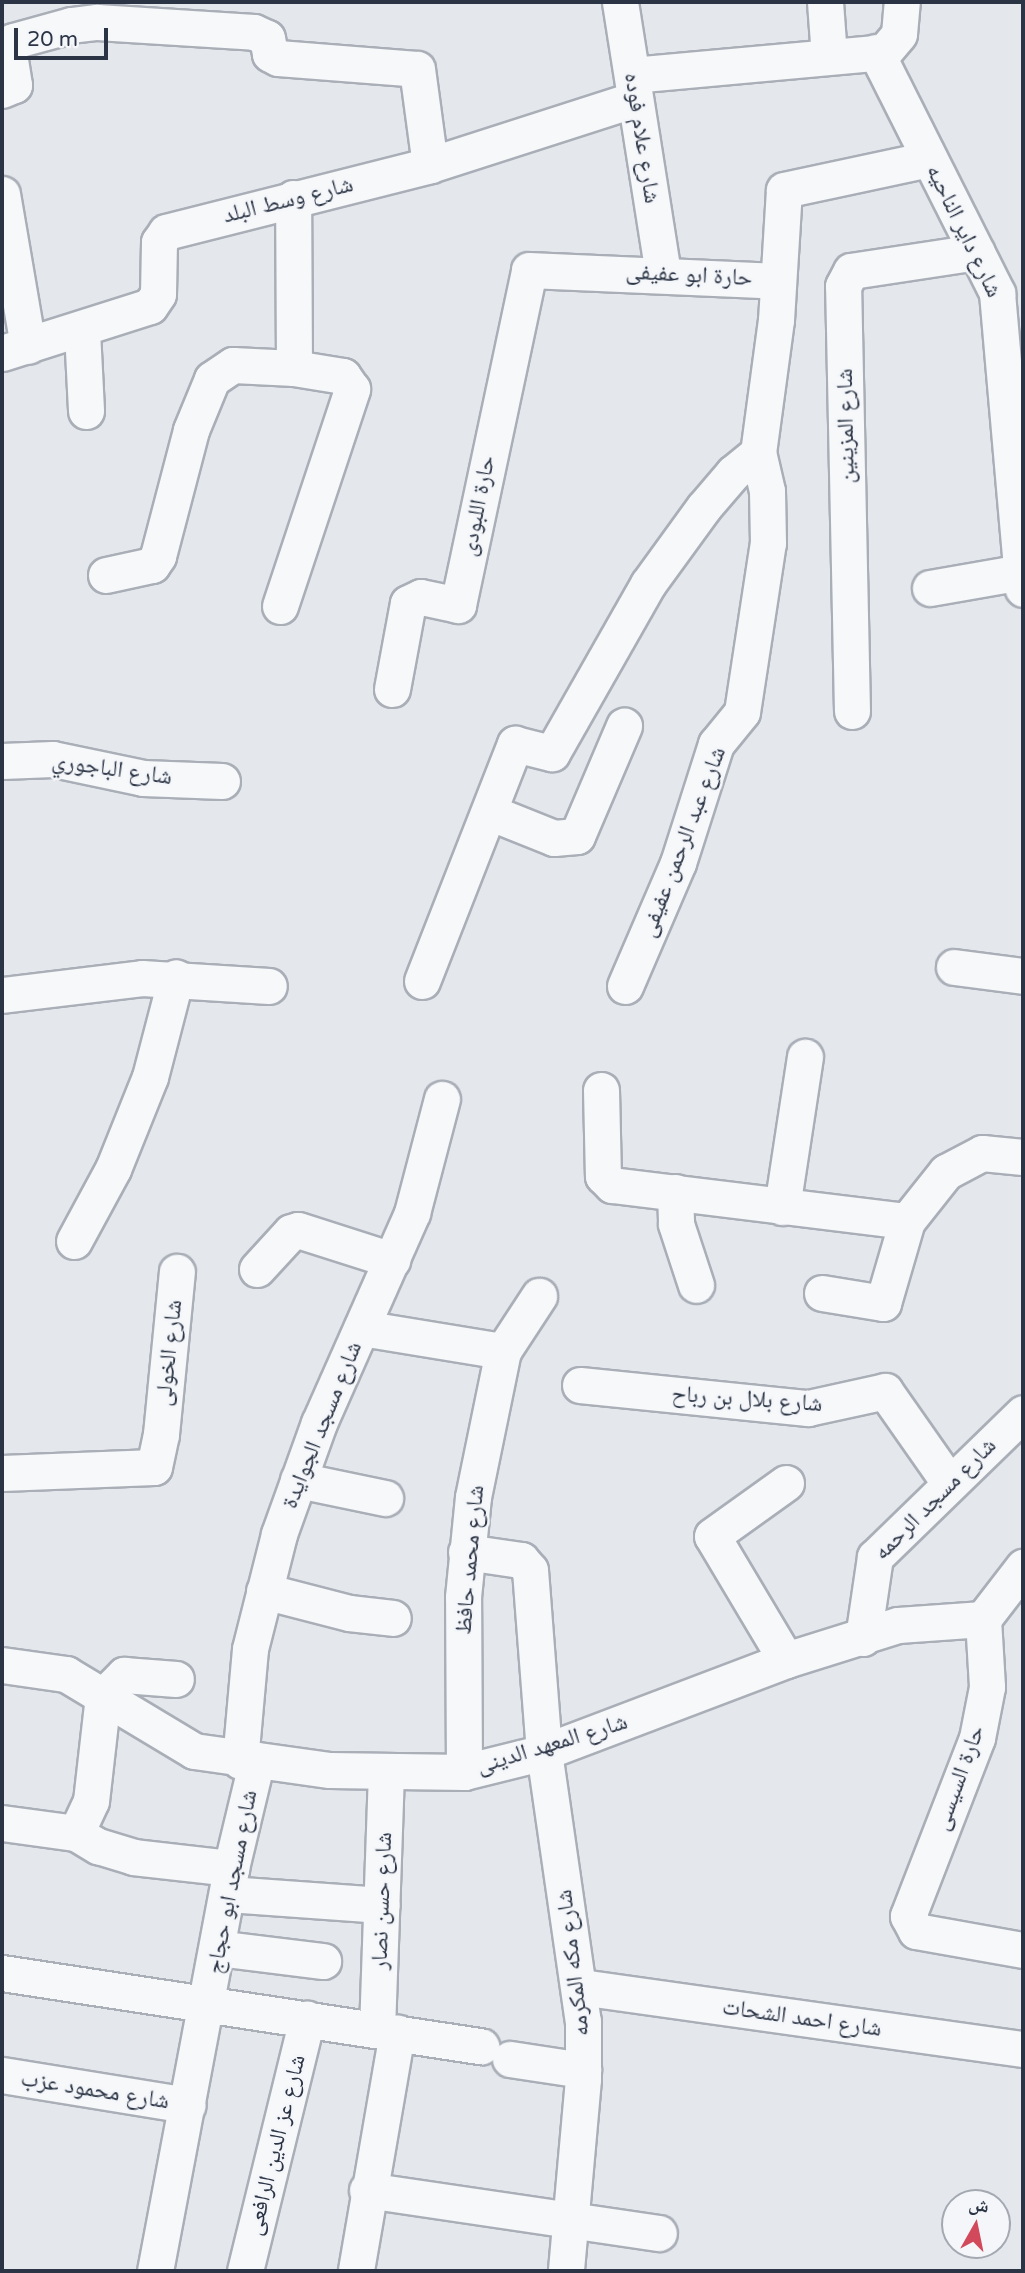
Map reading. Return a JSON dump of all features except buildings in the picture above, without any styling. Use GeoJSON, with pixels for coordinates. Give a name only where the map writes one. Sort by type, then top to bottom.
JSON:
{"type":"FeatureCollection","features":[{"type":"Feature","properties":{"kind":"street","name":"شارع علام فوده"},"geometry":{"type":"LineString","coordinates":[[620,2],[663,274]]}},
{"type":"Feature","properties":{"kind":"street"},"geometry":{"type":"LineString","coordinates":[[825,2],[829,56]]}},
{"type":"Feature","properties":{"kind":"street"},"geometry":{"type":"LineString","coordinates":[[880,52],[899,34],[902,2]]}},
{"type":"Feature","properties":{"kind":"street"},"geometry":{"type":"LineString","coordinates":[[2,90],[14,85],[8,49],[13,41],[71,25],[121,23],[254,32],[267,38],[270,54],[278,58],[417,69],[430,165]]}},
{"type":"Feature","properties":{"kind":"street","name":"شارع وسط البلد"},"geometry":{"type":"LineString","coordinates":[[15,350],[82,331],[155,301],[159,242],[166,232],[430,165],[634,87],[829,56],[880,52]]}},
{"type":"Feature","properties":{"kind":"street","name":"شارع داير الناحيه"},"geometry":{"type":"LineString","coordinates":[[880,52],[929,159],[977,252],[1010,292],[1022,581]]}},
{"type":"Feature","properties":{"kind":"street","name":"حارة ابو عفيفى"},"geometry":{"type":"LineString","coordinates":[[529,270],[778,281],[782,194],[788,186],[929,159]]}},
{"type":"Feature","properties":{"kind":"street"},"geometry":{"type":"LineString","coordinates":[[2,194],[15,350]]}},
{"type":"Feature","properties":{"kind":"street"},"geometry":{"type":"LineString","coordinates":[[293,198],[294,368]]}},
{"type":"Feature","properties":{"kind":"street","name":"شارع المزينين"},"geometry":{"type":"LineString","coordinates":[[852,711],[843,286],[851,271],[977,252]]}},
{"type":"Feature","properties":{"kind":"street","name":"حارة اللبودى"},"geometry":{"type":"LineString","coordinates":[[392,689],[408,603],[421,597],[458,605],[529,270]]}},
{"type":"Feature","properties":{"kind":"street","name":"شارع عبد الرحمن عفيفى"},"geometry":{"type":"LineString","coordinates":[[625,986],[678,863],[716,744],[742,712],[768,544],[767,491],[758,453],[778,281]]}},
{"type":"Feature","properties":{"kind":"street"},"geometry":{"type":"LineString","coordinates":[[82,331],[86,411]]}},
{"type":"Feature","properties":{"kind":"street"},"geometry":{"type":"LineString","coordinates":[[106,575],[152,565],[158,556],[191,430],[212,379],[233,365],[294,368],[343,376],[352,389],[281,606]]}},
{"type":"Feature","properties":{"kind":"street"},"geometry":{"type":"LineString","coordinates":[[422,981],[515,744],[552,753],[648,584],[704,506],[733,473],[758,453]]}},
{"type":"Feature","properties":{"kind":"street"},"geometry":{"type":"LineString","coordinates":[[930,588],[1022,581]]}},
{"type":"Feature","properties":{"kind":"street"},"geometry":{"type":"LineString","coordinates":[[489,811],[554,838],[566,840],[577,835],[624,726]]}},
{"type":"Feature","properties":{"kind":"street","name":"شارع الباجوري"},"geometry":{"type":"LineString","coordinates":[[2,761],[54,759],[143,778],[222,781]]}},
{"type":"Feature","properties":{"kind":"street"},"geometry":{"type":"LineString","coordinates":[[954,967],[1023,976]]}},
{"type":"Feature","properties":{"kind":"street"},"geometry":{"type":"LineString","coordinates":[[2,995],[176,977],[269,986]]}},
{"type":"Feature","properties":{"kind":"street"},"geometry":{"type":"LineString","coordinates":[[74,1241],[113,1169],[150,1077],[176,977]]}},
{"type":"Feature","properties":{"kind":"street"},"geometry":{"type":"LineString","coordinates":[[782,1207],[805,1057]]}},
{"type":"Feature","properties":{"kind":"street"},"geometry":{"type":"LineString","coordinates":[[601,1090],[605,1181],[782,1207],[907,1221]]}},
{"type":"Feature","properties":{"kind":"street","name":"شارع مسجد الجوايدة"},"geometry":{"type":"LineString","coordinates":[[249,1761],[250,1649],[264,1591],[298,1480],[412,1213],[442,1099]]}},
{"type":"Feature","properties":{"kind":"street"},"geometry":{"type":"LineString","coordinates":[[822,1293],[883,1303],[907,1221],[946,1172],[967,1158],[1009,1155]]}},
{"type":"Feature","properties":{"kind":"street"},"geometry":{"type":"LineString","coordinates":[[676,1192],[676,1224],[696,1285]]}},
{"type":"Feature","properties":{"kind":"street"},"geometry":{"type":"LineString","coordinates":[[257,1269],[291,1232],[298,1230],[392,1260]]}},
{"type":"Feature","properties":{"kind":"street","name":"شارع الخولى"},"geometry":{"type":"LineString","coordinates":[[2,1474],[151,1469],[156,1464],[177,1272]]}},
{"type":"Feature","properties":{"kind":"street","name":"شارع محمد حافظ"},"geometry":{"type":"LineString","coordinates":[[464,1772],[466,1552],[503,1351],[539,1296]]}},
{"type":"Feature","properties":{"kind":"street"},"geometry":{"type":"LineString","coordinates":[[362,1328],[503,1351]]}},
{"type":"Feature","properties":{"kind":"street","name":"شارع بلال بن رباح"},"geometry":{"type":"LineString","coordinates":[[580,1385],[808,1408],[885,1391],[948,1481]]}},
{"type":"Feature","properties":{"kind":"street","name":"شارع مسجد الرحمه"},"geometry":{"type":"LineString","coordinates":[[863,1638],[871,1563],[948,1481],[1023,1413]]}},
{"type":"Feature","properties":{"kind":"street"},"geometry":{"type":"LineString","coordinates":[[298,1480],[385,1498]]}},
{"type":"Feature","properties":{"kind":"street"},"geometry":{"type":"LineString","coordinates":[[786,1483],[712,1536],[786,1660]]}},
{"type":"Feature","properties":{"kind":"street","name":"شارع مكه المكرمه"},"geometry":{"type":"LineString","coordinates":[[466,1552],[521,1560],[530,1570],[544,1752],[581,1987],[583,2070],[573,2217],[566,2271]]}},
{"type":"Feature","properties":{"kind":"street"},"geometry":{"type":"LineString","coordinates":[[983,1619],[1023,1567]]}},
{"type":"Feature","properties":{"kind":"street"},"geometry":{"type":"LineString","coordinates":[[264,1591],[349,1613],[393,1618]]}},
{"type":"Feature","properties":{"kind":"street","name":"شارع المعهد الدينى"},"geometry":{"type":"LineString","coordinates":[[2,1665],[51,1669],[103,1696],[194,1751],[249,1761],[386,1772],[464,1772],[544,1752],[786,1660],[898,1625],[983,1619]]}},
{"type":"Feature","properties":{"kind":"street","name":"حارة السيسى"},"geometry":{"type":"LineString","coordinates":[[983,1619],[986,1687],[977,1738],[908,1916],[916,1931],[1023,1950]]}},
{"type":"Feature","properties":{"kind":"street"},"geometry":{"type":"LineString","coordinates":[[76,1833],[91,1801],[103,1696],[124,1675],[176,1679]]}},
{"type":"Feature","properties":{"kind":"street","name":"شارع مسجد ابو حجاج"},"geometry":{"type":"LineString","coordinates":[[208,2004],[249,1761]]}},
{"type":"Feature","properties":{"kind":"street","name":"شارع حسن نصار"},"geometry":{"type":"LineString","coordinates":[[357,2271],[387,2031],[382,1905],[386,1772]]}},
{"type":"Feature","properties":{"kind":"street"},"geometry":{"type":"LineString","coordinates":[[2,1823],[76,1833],[98,1846],[133,1857],[230,1881],[382,1905]]}},
{"type":"Feature","properties":{"kind":"street"},"geometry":{"type":"LineString","coordinates":[[218,1948],[323,1961]]}},
{"type":"Feature","properties":{"kind":"street"},"geometry":{"type":"LineString","coordinates":[[2,1973],[387,2031],[583,2070]]}},
{"type":"Feature","properties":{"kind":"street","name":"شارع احمد الشحات"},"geometry":{"type":"LineString","coordinates":[[581,1987],[1023,2049]]}},
{"type":"Feature","properties":{"kind":"street"},"geometry":{"type":"LineString","coordinates":[[155,2271],[208,2004]]}},
{"type":"Feature","properties":{"kind":"street","name":"شارع عز الدين الرافعى"},"geometry":{"type":"LineString","coordinates":[[245,2271],[307,2019]]}},
{"type":"Feature","properties":{"kind":"street","name":"شارع محمود عزب"},"geometry":{"type":"LineString","coordinates":[[2,2075],[188,2105]]}},
{"type":"Feature","properties":{"kind":"street"},"geometry":{"type":"LineString","coordinates":[[367,2190],[573,2217],[659,2233]]}}]}
